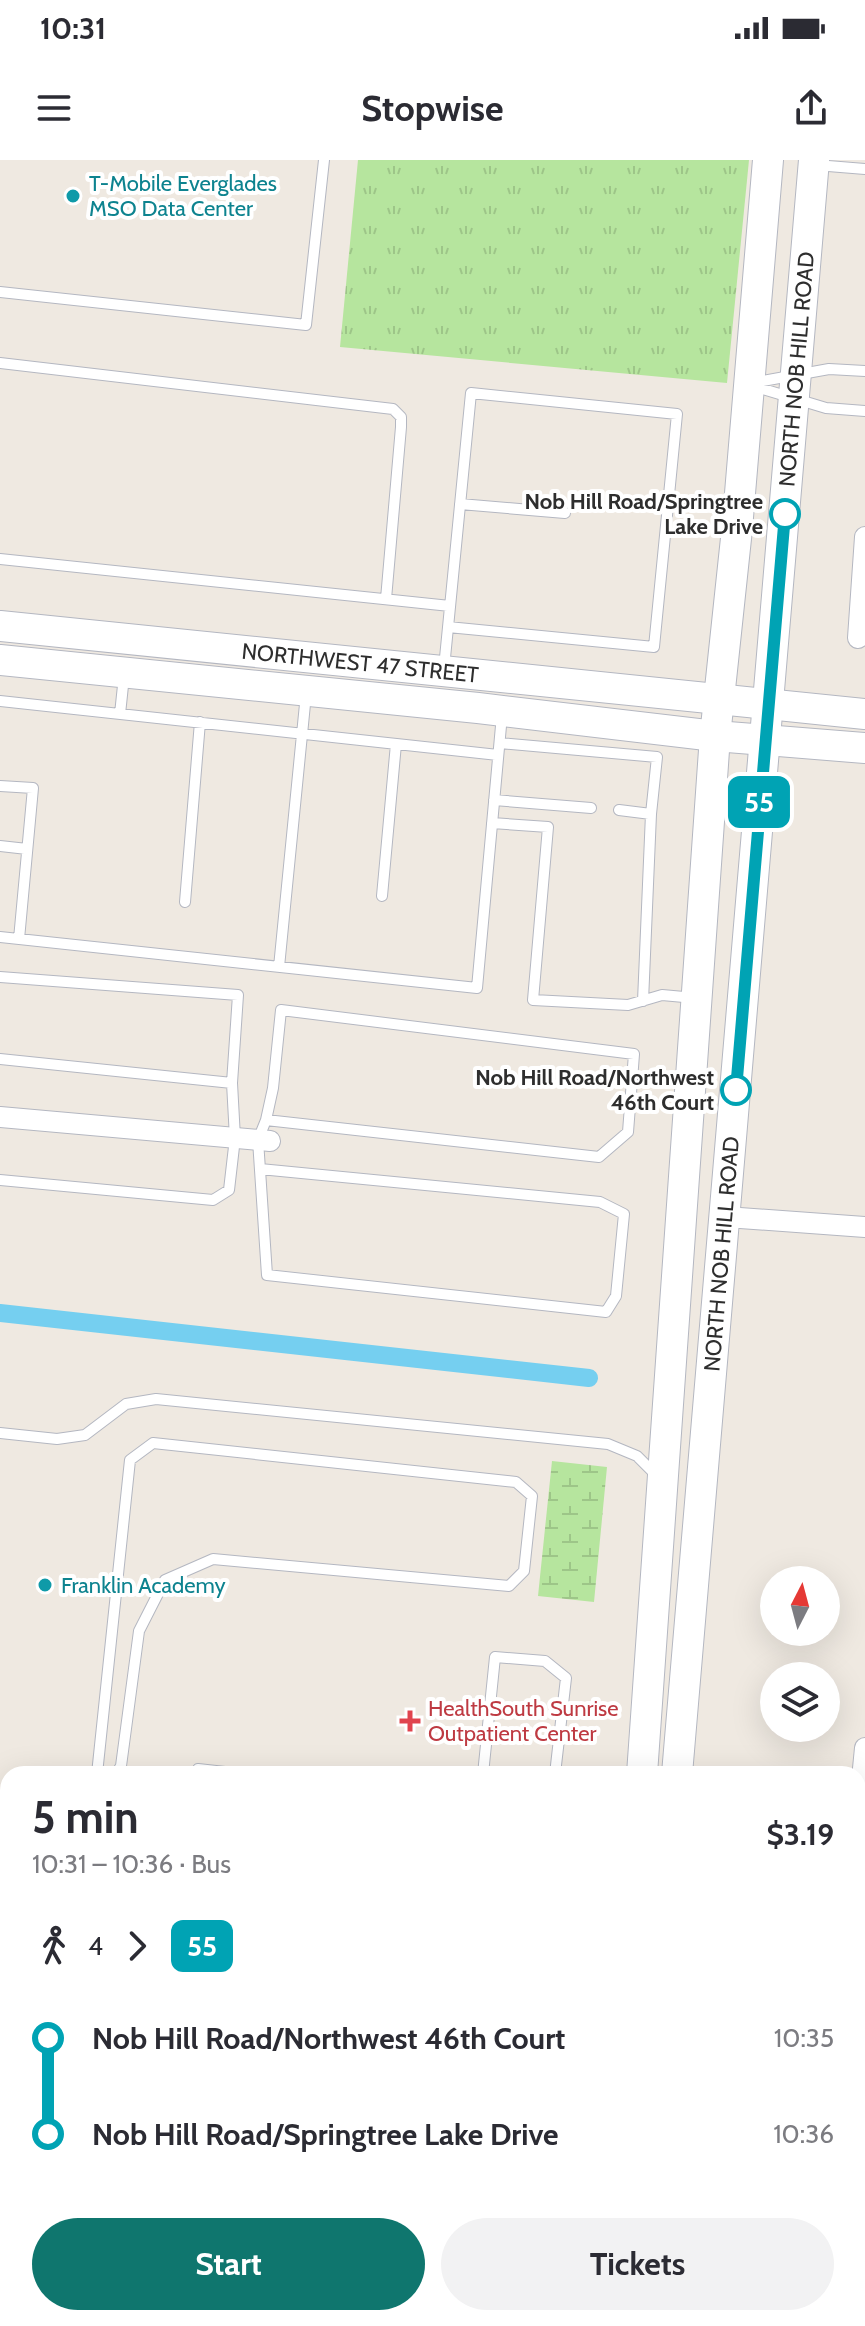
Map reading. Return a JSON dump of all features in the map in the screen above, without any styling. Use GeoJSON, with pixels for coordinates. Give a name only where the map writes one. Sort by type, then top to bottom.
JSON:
{"type":"FeatureCollection","features":[{"type":"Feature","properties":{"kind":"main road","name":"NORTH NOB HILL ROAD"},"geometry":{"type":"LineString","coordinates":[[643,1766],[715,736],[737,529],[768,160]]}},
{"type":"Feature","properties":{"kind":"main road","name":"NORTH NOB HILL ROAD"},"geometry":{"type":"LineString","coordinates":[[678,1766],[814,162]]}},
{"type":"Feature","properties":{"kind":"main road","name":"NORTHWEST 47 STREET"},"geometry":{"type":"LineString","coordinates":[[0,626],[865,714]]}},
{"type":"Feature","properties":{"kind":"main road"},"geometry":{"type":"LineString","coordinates":[[125,673],[128,638]]}},
{"type":"Feature","properties":{"kind":"main road","name":"NORTHWEST 47 STREET"},"geometry":{"type":"LineString","coordinates":[[0,660],[490,709],[715,736],[865,748]]}},
{"type":"Feature","properties":{"kind":"main road"},"geometry":{"type":"LineString","coordinates":[[482,674],[490,709]]}},
{"type":"Feature","properties":{"kind":"street"},"geometry":{"type":"LineString","coordinates":[[858,638],[865,537]]}},
{"type":"Feature","properties":{"kind":"street"},"geometry":{"type":"LineString","coordinates":[[0,1117],[264,1141]]}},
{"type":"Feature","properties":{"kind":"street"},"geometry":{"type":"LineString","coordinates":[[726,1217],[865,1223]]}},
{"type":"Feature","properties":{"kind":"lane"},"geometry":{"type":"LineString","coordinates":[[0,292],[306,325],[324,160]]}},
{"type":"Feature","properties":{"kind":"lane"},"geometry":{"type":"LineString","coordinates":[[814,162],[865,169]]}},
{"type":"Feature","properties":{"kind":"lane"},"geometry":{"type":"LineString","coordinates":[[0,363],[393,409],[401,417],[401,427],[386,599]]}},
{"type":"Feature","properties":{"kind":"lane"},"geometry":{"type":"LineString","coordinates":[[748,384],[795,387],[829,369],[865,371]]}},
{"type":"Feature","properties":{"kind":"lane"},"geometry":{"type":"LineString","coordinates":[[748,384],[795,387],[826,408],[865,411]]}},
{"type":"Feature","properties":{"kind":"lane"},"geometry":{"type":"LineString","coordinates":[[444,670],[448,627],[450,606],[471,393],[677,414],[654,647],[448,627]]}},
{"type":"Feature","properties":{"kind":"lane"},"geometry":{"type":"LineString","coordinates":[[460,504],[565,513]]}},
{"type":"Feature","properties":{"kind":"lane"},"geometry":{"type":"LineString","coordinates":[[0,559],[450,606]]}},
{"type":"Feature","properties":{"kind":"lane"},"geometry":{"type":"LineString","coordinates":[[120,714],[125,673]]}},
{"type":"Feature","properties":{"kind":"lane"},"geometry":{"type":"LineString","coordinates":[[279,967],[306,690]]}},
{"type":"Feature","properties":{"kind":"lane"},"geometry":{"type":"LineString","coordinates":[[0,701],[498,755]]}},
{"type":"Feature","properties":{"kind":"lane"},"geometry":{"type":"LineString","coordinates":[[0,937],[181,951],[279,967],[477,988],[500,743],[490,709]]}},
{"type":"Feature","properties":{"kind":"lane"},"geometry":{"type":"LineString","coordinates":[[185,902],[200,722]]}},
{"type":"Feature","properties":{"kind":"lane"},"geometry":{"type":"LineString","coordinates":[[500,743],[657,757],[651,814],[643,1001]]}},
{"type":"Feature","properties":{"kind":"lane"},"geometry":{"type":"LineString","coordinates":[[382,896],[396,744]]}},
{"type":"Feature","properties":{"kind":"lane"},"geometry":{"type":"LineString","coordinates":[[0,786],[33,788],[19,939]]}},
{"type":"Feature","properties":{"kind":"lane"},"geometry":{"type":"LineString","coordinates":[[494,800],[591,808]]}},
{"type":"Feature","properties":{"kind":"lane"},"geometry":{"type":"LineString","coordinates":[[619,810],[651,814]]}},
{"type":"Feature","properties":{"kind":"lane"},"geometry":{"type":"LineString","coordinates":[[492,823],[548,827],[533,1000],[628,1005],[662,995],[695,998]]}},
{"type":"Feature","properties":{"kind":"lane"},"geometry":{"type":"LineString","coordinates":[[0,846],[27,849]]}},
{"type":"Feature","properties":{"kind":"lane"},"geometry":{"type":"LineString","coordinates":[[0,977],[238,995],[232,1083],[235,1138],[229,1190],[213,1200],[0,1180]]}},
{"type":"Feature","properties":{"kind":"lane"},"geometry":{"type":"LineString","coordinates":[[260,1169],[600,1202],[624,1214],[616,1296],[606,1312],[267,1275],[260,1169],[266,1120],[273,1088],[281,1010],[634,1054],[628,1132],[599,1157],[266,1120]]}},
{"type":"Feature","properties":{"kind":"lane"},"geometry":{"type":"LineString","coordinates":[[0,1059],[232,1083]]}},
{"type":"Feature","properties":{"kind":"lane"},"geometry":{"type":"LineString","coordinates":[[0,1433],[57,1439],[85,1435],[126,1404],[156,1399],[608,1444],[637,1456],[662,1481]]}},
{"type":"Feature","properties":{"kind":"lane"},"geometry":{"type":"LineString","coordinates":[[98,1766],[130,1460],[153,1443],[516,1482],[532,1496],[524,1571],[509,1586],[213,1559],[165,1580],[139,1631],[121,1766]]}},
{"type":"Feature","properties":{"kind":"lane"},"geometry":{"type":"LineString","coordinates":[[484,1766],[495,1657],[545,1661],[566,1678],[556,1766]]}},
{"type":"Feature","properties":{"kind":"green space"},"geometry":{"type":"Polygon","coordinates":[[[358,160],[749,160],[727,383],[340,347],[358,160]]]}},
{"type":"Feature","properties":{"kind":"green space"},"geometry":{"type":"Polygon","coordinates":[[[552,1461],[607,1467],[594,1602],[538,1596],[552,1461]]]}},
{"type":"Feature","properties":{"kind":"waterway"},"geometry":{"type":"LineString","coordinates":[[0,1313],[589,1378]]}},
{"type":"Feature","properties":{"kind":"bus line","name":"55"},"geometry":{"type":"LineString","coordinates":[[736,1090],[785,514]]}},
{"type":"Feature","properties":{"kind":"place","name":"T-Mobile Everglades MSO Data Center"},"geometry":{"type":"Point","coordinates":[73,196]}},
{"type":"Feature","properties":{"kind":"place","name":"Nob Hill Road/Springtree Lake Drive"},"geometry":{"type":"Point","coordinates":[785,514]}},
{"type":"Feature","properties":{"kind":"place","name":"Nob Hill Road/Northwest 46th Court"},"geometry":{"type":"Point","coordinates":[736,1090]}},
{"type":"Feature","properties":{"kind":"place","name":"Franklin Academy"},"geometry":{"type":"Point","coordinates":[45,1585]}},
{"type":"Feature","properties":{"kind":"place","name":"HealthSouth Sunrise Outpatient Center"},"geometry":{"type":"Point","coordinates":[410,1721]}}]}
